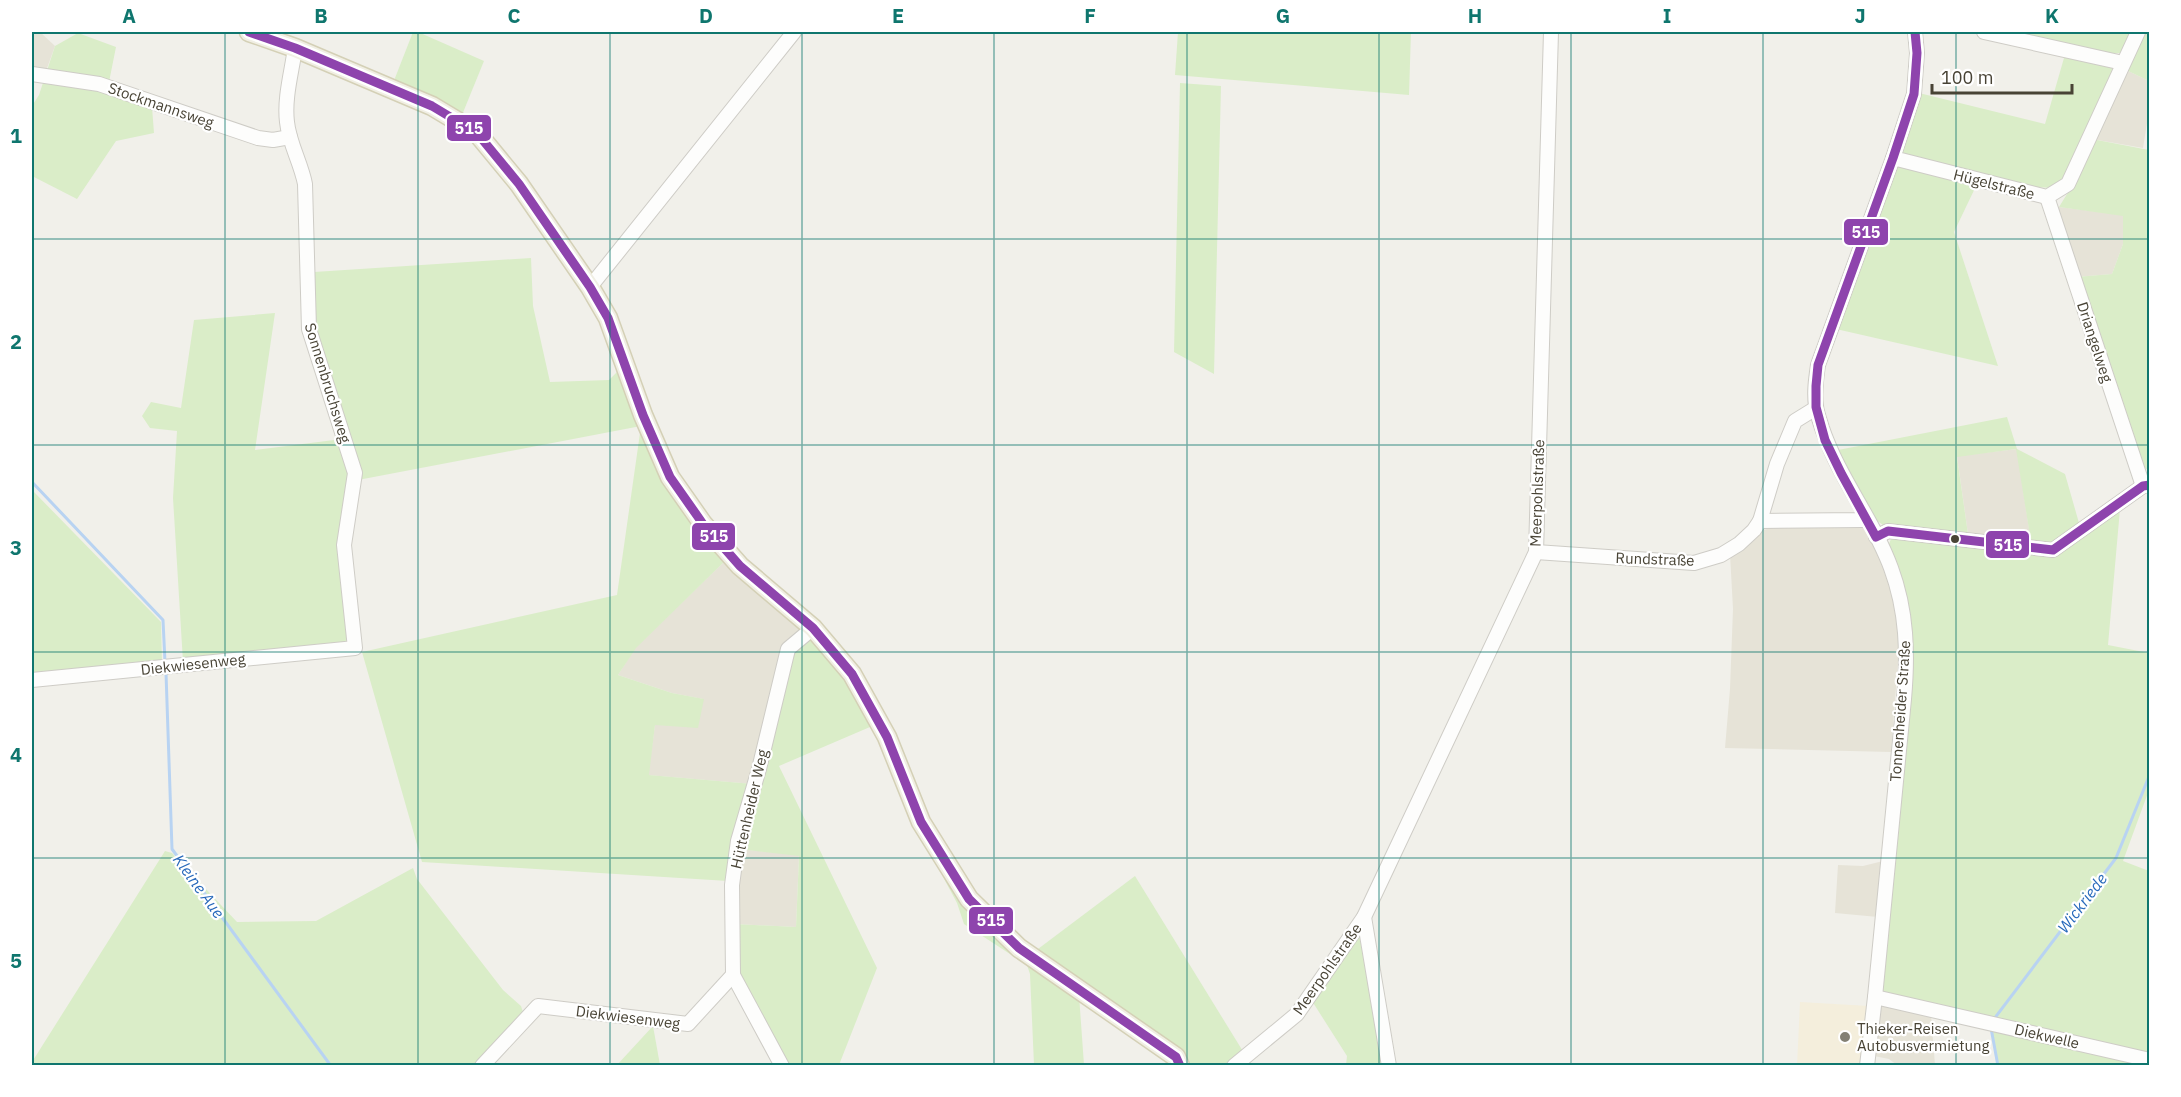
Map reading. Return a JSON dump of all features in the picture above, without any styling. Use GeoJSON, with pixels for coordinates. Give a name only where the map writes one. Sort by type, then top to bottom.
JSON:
{"type":"FeatureCollection","features":[{"type":"Feature","properties":{"kind":"main road"},"geometry":{"type":"LineString","coordinates":[[249,32],[296,48],[432,106],[477,133],[519,184],[590,287],[608,318],[643,415],[670,477],[703,524],[740,566],[813,628],[852,674],[887,737],[921,822],[969,899],[1019,948],[1176,1057],[1180,1065]]}},
{"type":"Feature","properties":{"kind":"street"},"geometry":{"type":"LineString","coordinates":[[590,287],[794,32]]}},
{"type":"Feature","properties":{"kind":"street","name":"Meerpohlstraße"},"geometry":{"type":"LineString","coordinates":[[1234,1065],[1297,1014],[1364,917],[1536,552],[1551,32]]}},
{"type":"Feature","properties":{"kind":"street","name":"Tonnenheider Straße"},"geometry":{"type":"LineString","coordinates":[[1867,1065],[1906,667],[1905,626],[1891,568],[1830,451],[1816,408],[1815,387],[1818,365],[1914,94],[1917,53],[1915,32]]}},
{"type":"Feature","properties":{"kind":"street"},"geometry":{"type":"LineString","coordinates":[[1984,32],[2123,63]]}},
{"type":"Feature","properties":{"kind":"street","name":"Hügelstraße"},"geometry":{"type":"LineString","coordinates":[[1893,158],[2047,197],[2068,184],[2138,32]]}},
{"type":"Feature","properties":{"kind":"street","name":"Sonnenbruchsweg"},"geometry":{"type":"LineString","coordinates":[[296,48],[286,120],[290,137],[302,165],[305,184],[309,330],[355,473],[344,545],[355,648]]}},
{"type":"Feature","properties":{"kind":"street","name":"Stockmannsweg"},"geometry":{"type":"LineString","coordinates":[[32,74],[99,84],[258,138],[273,140],[290,137]]}},
{"type":"Feature","properties":{"kind":"street","name":"Driangelweg"},"geometry":{"type":"LineString","coordinates":[[2047,197],[2146,485]]}},
{"type":"Feature","properties":{"kind":"street","name":"Rundstraße"},"geometry":{"type":"LineString","coordinates":[[1536,552],[1694,563],[1721,555],[1754,531],[1760,521],[1777,464],[1795,421],[1816,408]]}},
{"type":"Feature","properties":{"kind":"street"},"geometry":{"type":"LineString","coordinates":[[1876,537],[1888,531],[2053,550],[2146,485]]}},
{"type":"Feature","properties":{"kind":"street"},"geometry":{"type":"LineString","coordinates":[[1760,521],[1862,520],[1866,518]]}},
{"type":"Feature","properties":{"kind":"street","name":"Hüttenheider Weg"},"geometry":{"type":"LineString","coordinates":[[782,1065],[733,975],[732,885],[738,842],[759,769],[788,649],[813,628]]}},
{"type":"Feature","properties":{"kind":"street","name":"Diekwiesenweg"},"geometry":{"type":"LineString","coordinates":[[32,680],[355,648]]}},
{"type":"Feature","properties":{"kind":"street","name":"Meerpohlstraße"},"geometry":{"type":"LineString","coordinates":[[1364,917],[1389,1065]]}},
{"type":"Feature","properties":{"kind":"street","name":"Diekwiesenweg"},"geometry":{"type":"LineString","coordinates":[[482,1065],[538,1006],[688,1024],[733,975]]}},
{"type":"Feature","properties":{"kind":"street","name":"Diekwelle"},"geometry":{"type":"LineString","coordinates":[[1875,997],[2150,1060]]}},
{"type":"Feature","properties":{"kind":"shaded area"},"geometry":{"type":"Polygon","coordinates":[[[32,32],[40,32],[55,46],[46,71],[32,69],[32,32]]]}},
{"type":"Feature","properties":{"kind":"shaded area"},"geometry":{"type":"Polygon","coordinates":[[[2124,69],[2149,81],[2149,111],[2143,148],[2092,139],[2124,69]]]}},
{"type":"Feature","properties":{"kind":"shaded area"},"geometry":{"type":"Polygon","coordinates":[[[2059,207],[2123,215],[2123,244],[2112,274],[2076,277],[2056,215],[2059,207]]]}},
{"type":"Feature","properties":{"kind":"shaded area"},"geometry":{"type":"Polygon","coordinates":[[[2017,449],[2031,542],[1968,534],[1957,456],[2017,449]]]}},
{"type":"Feature","properties":{"kind":"shaded area"},"geometry":{"type":"Polygon","coordinates":[[[1780,524],[1865,526],[1882,557],[1893,595],[1900,636],[1891,752],[1725,748],[1733,609],[1730,554],[1756,533],[1780,524]]]}},
{"type":"Feature","properties":{"kind":"shaded area"},"geometry":{"type":"Polygon","coordinates":[[[727,559],[808,629],[753,784],[648,775],[655,725],[703,699],[672,693],[618,675],[635,648],[727,559]]]}},
{"type":"Feature","properties":{"kind":"shaded area"},"geometry":{"type":"Polygon","coordinates":[[[739,849],[799,855],[796,927],[734,924],[739,849]]]}},
{"type":"Feature","properties":{"kind":"shaded area"},"geometry":{"type":"Polygon","coordinates":[[[1883,861],[1878,917],[1835,913],[1838,865],[1863,866],[1883,861]]]}},
{"type":"Feature","properties":{"kind":"shaded area"},"geometry":{"type":"Polygon","coordinates":[[[1878,1001],[1931,1015],[1935,1065],[1897,1065],[1889,1059],[1874,1056],[1878,1001]]]}},
{"type":"Feature","properties":{"kind":"shaded area"},"geometry":{"type":"Polygon","coordinates":[[[1800,1002],[1869,1006],[1862,1065],[1797,1066],[1800,1002]]]}},
{"type":"Feature","properties":{"kind":"green space"},"geometry":{"type":"Polygon","coordinates":[[[413,32],[418,32],[484,61],[462,115],[396,85],[395,78],[413,32]]]}},
{"type":"Feature","properties":{"kind":"green space"},"geometry":{"type":"Polygon","coordinates":[[[1178,32],[1411,32],[1409,95],[1175,75],[1178,32]]]}},
{"type":"Feature","properties":{"kind":"green space"},"geometry":{"type":"Polygon","coordinates":[[[2010,32],[2133,32],[2127,46],[2120,53],[2104,54],[2010,32]]]}},
{"type":"Feature","properties":{"kind":"green space"},"geometry":{"type":"Polygon","coordinates":[[[2142,32],[2149,32],[2149,81],[2124,69],[2142,32]]]}},
{"type":"Feature","properties":{"kind":"green space"},"geometry":{"type":"Polygon","coordinates":[[[78,33],[116,47],[109,82],[152,107],[154,133],[116,141],[77,199],[32,176],[32,106],[39,95],[55,46],[78,33]]]}},
{"type":"Feature","properties":{"kind":"green space"},"geometry":{"type":"Polygon","coordinates":[[[2066,51],[2113,63],[2117,69],[2061,183],[2052,188],[2037,187],[1900,156],[1919,93],[2045,124],[2066,51]]]}},
{"type":"Feature","properties":{"kind":"green space"},"geometry":{"type":"Polygon","coordinates":[[[1180,83],[1221,86],[1214,374],[1174,352],[1180,83]]]}},
{"type":"Feature","properties":{"kind":"green space"},"geometry":{"type":"Polygon","coordinates":[[[2092,139],[2149,150],[2149,471],[2142,466],[2076,277],[2112,274],[2123,244],[2123,216],[2059,207],[2072,186],[2092,139]]]}},
{"type":"Feature","properties":{"kind":"green space"},"geometry":{"type":"Polygon","coordinates":[[[1896,164],[1977,184],[1954,232],[1998,366],[1836,329],[1896,164]]]}},
{"type":"Feature","properties":{"kind":"green space"},"geometry":{"type":"Polygon","coordinates":[[[531,258],[533,306],[550,382],[609,380],[622,367],[641,426],[358,480],[315,329],[314,272],[531,258]]]}},
{"type":"Feature","properties":{"kind":"green space"},"geometry":{"type":"Polygon","coordinates":[[[275,313],[255,450],[342,439],[348,459],[351,632],[344,645],[183,662],[173,498],[177,431],[150,428],[142,416],[151,402],[181,408],[194,320],[275,313]]]}},
{"type":"Feature","properties":{"kind":"green space"},"geometry":{"type":"Polygon","coordinates":[[[2007,417],[2017,449],[2065,474],[2079,523],[2050,543],[2031,542],[2016,449],[1957,457],[1968,534],[1883,525],[1876,520],[1838,450],[2007,417]]]}},
{"type":"Feature","properties":{"kind":"green space"},"geometry":{"type":"Polygon","coordinates":[[[641,426],[727,559],[636,648],[618,675],[672,693],[704,699],[698,728],[655,725],[649,775],[753,784],[728,881],[422,862],[362,652],[617,595],[641,426]]]}},
{"type":"Feature","properties":{"kind":"green space"},"geometry":{"type":"Polygon","coordinates":[[[32,490],[161,622],[162,664],[32,678],[32,490]]]}},
{"type":"Feature","properties":{"kind":"green space"},"geometry":{"type":"Polygon","coordinates":[[[2120,509],[2108,645],[2149,653],[2149,790],[2123,861],[2149,871],[2149,1057],[1882,992],[1912,667],[1909,617],[1887,549],[1891,539],[1900,536],[2057,555],[2120,509]]]}},
{"type":"Feature","properties":{"kind":"green space"},"geometry":{"type":"Polygon","coordinates":[[[813,631],[877,724],[779,766],[877,968],[839,1065],[786,1065],[739,974],[734,924],[796,927],[799,856],[739,849],[789,650],[813,631]]]}},
{"type":"Feature","properties":{"kind":"green space"},"geometry":{"type":"Polygon","coordinates":[[[165,851],[172,853],[237,922],[316,921],[413,868],[417,879],[503,990],[521,1006],[524,1015],[477,1065],[36,1066],[32,1062],[165,851]]]}},
{"type":"Feature","properties":{"kind":"green space"},"geometry":{"type":"Polygon","coordinates":[[[942,875],[970,914],[1079,995],[1084,1065],[1034,1065],[1030,974],[1027,965],[964,924],[957,903],[942,875]]]}},
{"type":"Feature","properties":{"kind":"green space"},"geometry":{"type":"Polygon","coordinates":[[[1135,876],[1244,1053],[1228,1065],[1188,1065],[1034,952],[1135,876]]]}},
{"type":"Feature","properties":{"kind":"green space"},"geometry":{"type":"Polygon","coordinates":[[[1355,936],[1363,936],[1383,1065],[1346,1065],[1347,1056],[1312,1001],[1355,936]]]}},
{"type":"Feature","properties":{"kind":"green space"},"geometry":{"type":"Polygon","coordinates":[[[653,1026],[660,1065],[617,1065],[653,1026]]]}},
{"type":"Feature","properties":{"kind":"green space"},"geometry":{"type":"Polygon","coordinates":[[[1991,1029],[2149,1065],[1998,1065],[1991,1029]]]}},
{"type":"Feature","properties":{"kind":"waterway","name":"Kleine Aue"},"geometry":{"type":"LineString","coordinates":[[32,482],[163,620],[165,662]]}},
{"type":"Feature","properties":{"kind":"waterway","name":"Kleine Aue"},"geometry":{"type":"LineString","coordinates":[[166,673],[172,849],[331,1066]]}},
{"type":"Feature","properties":{"kind":"waterway","name":"Wickriede"},"geometry":{"type":"LineString","coordinates":[[1994,1019],[2116,858],[2150,774]]}},
{"type":"Feature","properties":{"kind":"waterway","name":"Wickriede"},"geometry":{"type":"LineString","coordinates":[[1991,1028],[1998,1066]]}},
{"type":"Feature","properties":{"kind":"transit line","name":"515"},"geometry":{"type":"LineString","coordinates":[[249,32],[295,48],[432,106],[477,133],[519,184],[590,287],[608,318],[643,415],[670,477],[703,524],[740,566],[813,628],[852,674],[887,737],[921,822],[969,899],[1019,948],[1176,1057],[1180,1066]]}},
{"type":"Feature","properties":{"kind":"transit line","name":"515"},"geometry":{"type":"LineString","coordinates":[[1915,32],[1917,53],[1914,94],[1818,365],[1816,407],[1825,440],[1841,473],[1876,537],[1888,531],[2053,550],[2143,486],[2150,485]]}},
{"type":"Feature","properties":{"kind":"place","name":"Thieker-Reisen Autobusvermietung"},"geometry":{"type":"Point","coordinates":[1845,1037]}}]}
